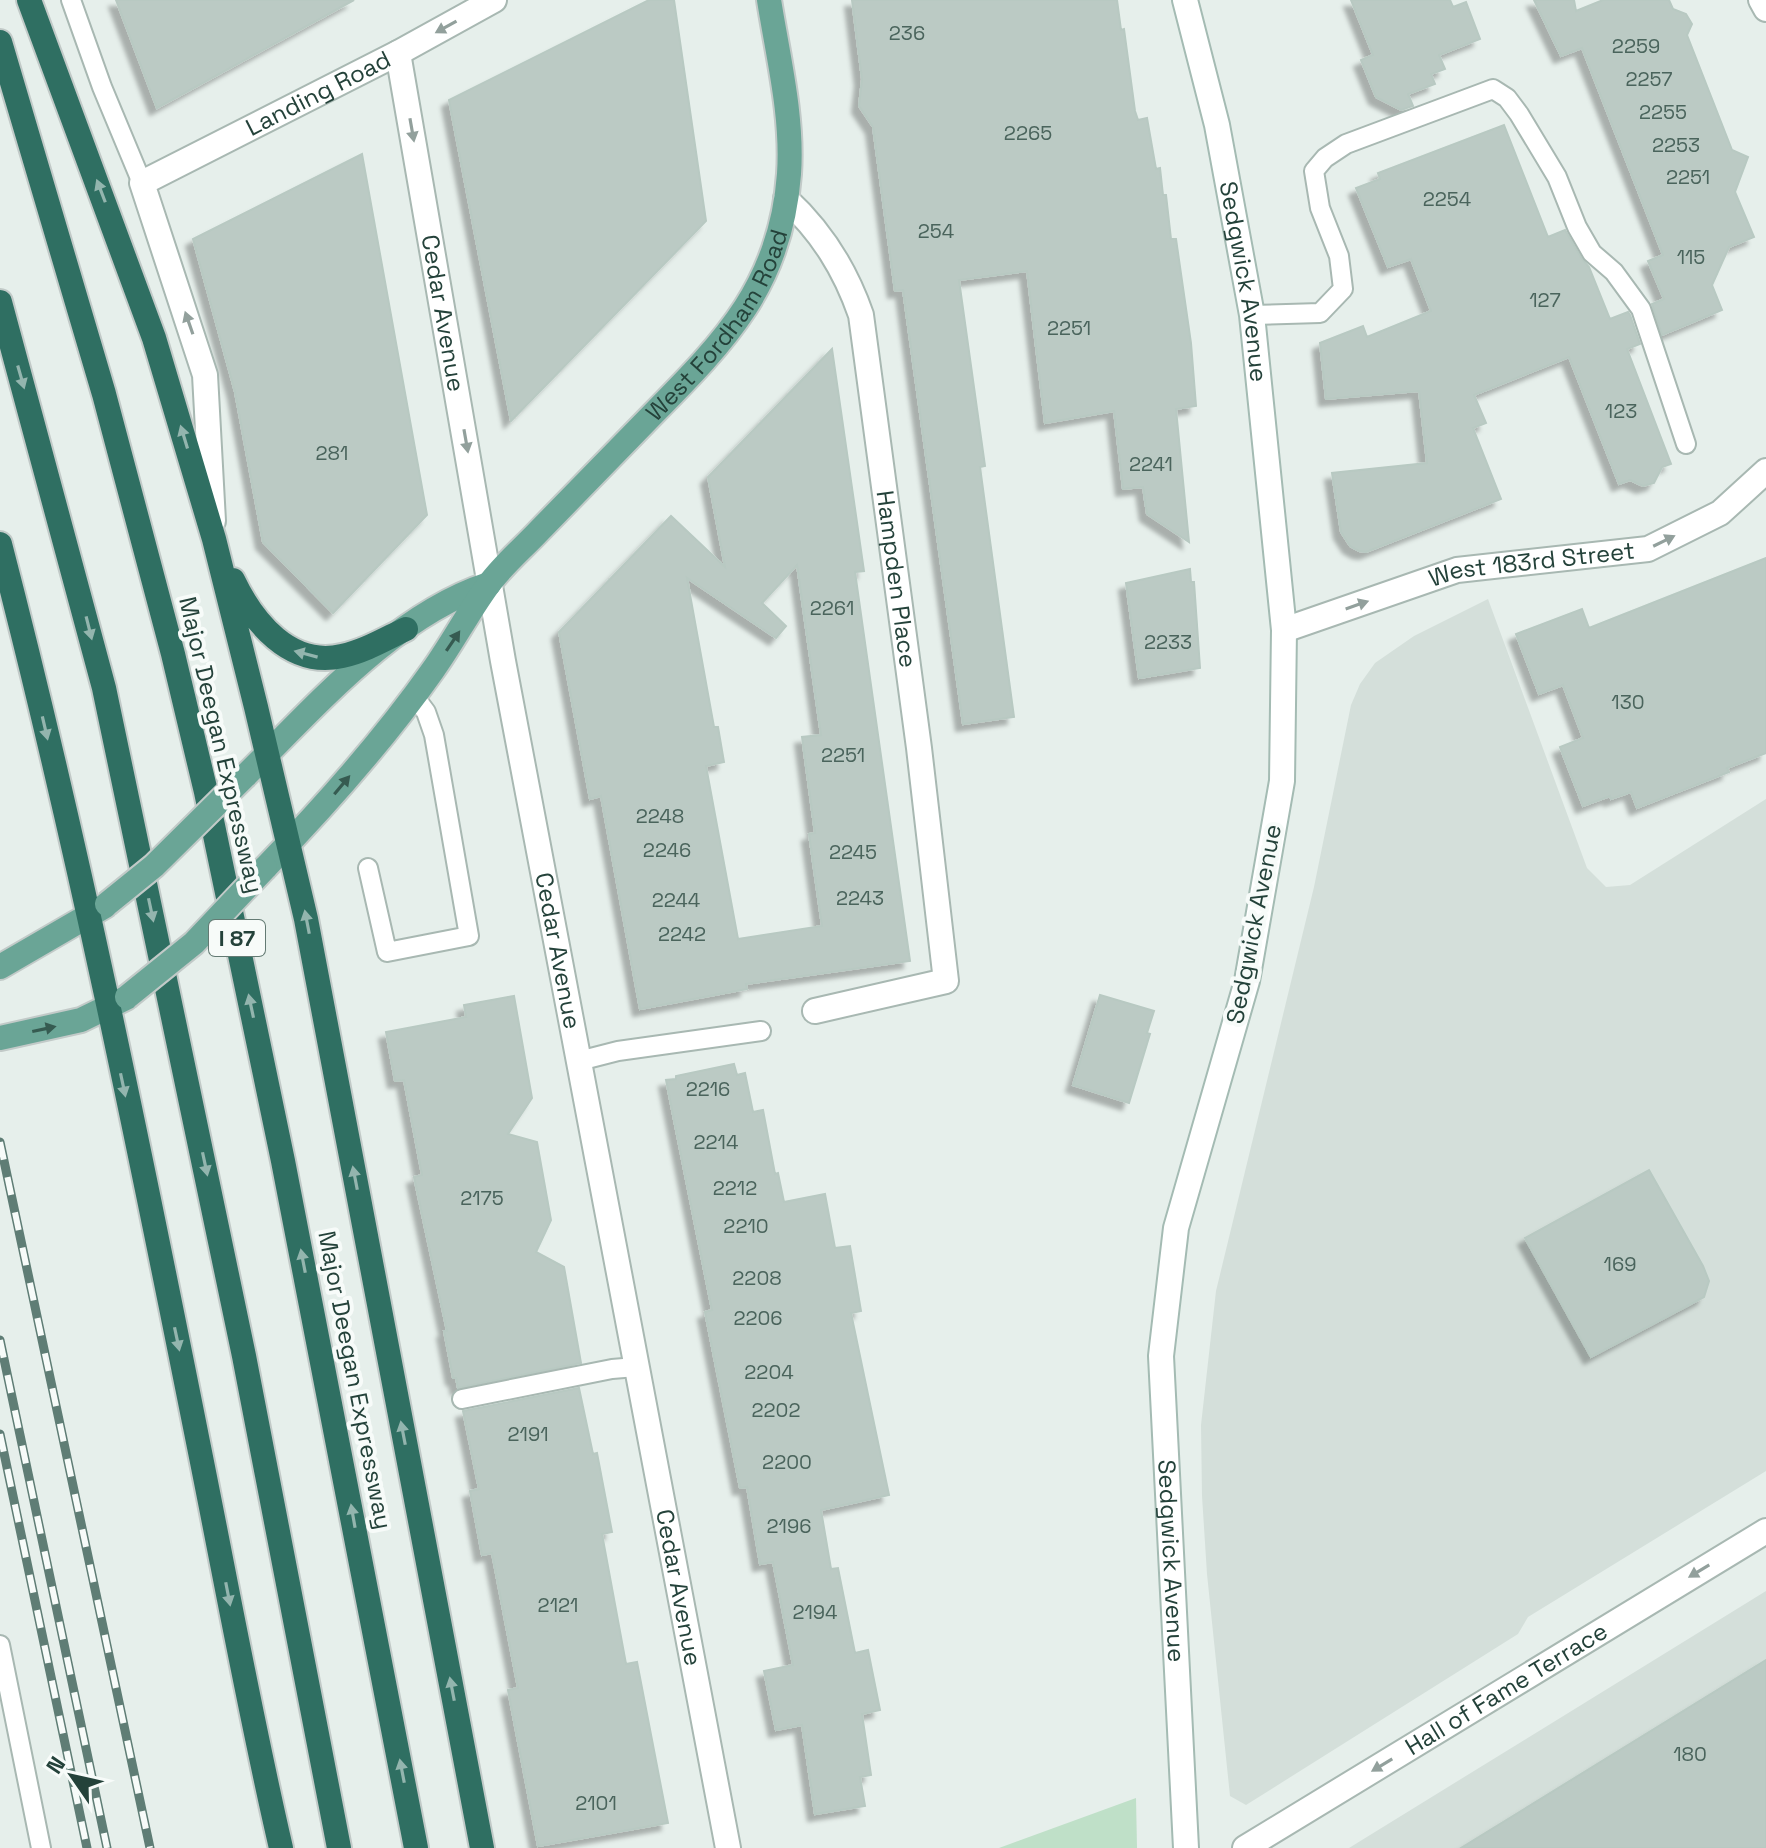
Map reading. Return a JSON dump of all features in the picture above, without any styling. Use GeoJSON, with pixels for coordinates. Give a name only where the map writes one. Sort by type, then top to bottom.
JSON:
{"type":"FeatureCollection","features":[{"type":"Feature","properties":{"kind":"highway"},"geometry":{"type":"LineString","coordinates":[[29,0],[154,338],[214,539],[289,843],[482,1848]]}},
{"type":"Feature","properties":{"kind":"highway","name":"Major Deegan Expressway"},"geometry":{"type":"LineString","coordinates":[[0,42],[108,408],[206,792],[307,1281],[416,1848]]}},
{"type":"Feature","properties":{"kind":"highway"},"geometry":{"type":"LineString","coordinates":[[0,302],[104,688],[244,1356],[339,1848]]}},
{"type":"Feature","properties":{"kind":"highway"},"geometry":{"type":"LineString","coordinates":[[214,539],[250,609],[273,637],[297,653],[340,657],[406,629]]}},
{"type":"Feature","properties":{"kind":"highway"},"geometry":{"type":"LineString","coordinates":[[0,544],[88,916],[281,1848]]}},
{"type":"Feature","properties":{"kind":"main road","name":"West Fordham Road"},"geometry":{"type":"LineString","coordinates":[[0,1038],[107,1008],[194,943],[338,790],[414,696],[489,584],[701,366],[736,325],[768,265],[786,199],[788,122],[769,0]]}},
{"type":"Feature","properties":{"kind":"main road","name":"West Fordham Road"},"geometry":{"type":"LineString","coordinates":[[0,967],[88,916],[154,866],[335,687],[406,629],[453,599],[489,584]]}},
{"type":"Feature","properties":{"kind":"street","name":"Landing Road"},"geometry":{"type":"LineString","coordinates":[[142,183],[398,53],[494,0]]}},
{"type":"Feature","properties":{"kind":"street","name":"Sedgwick Avenue"},"geometry":{"type":"LineString","coordinates":[[1185,0],[1217,125],[1252,315],[1284,630],[1282,781],[1247,981],[1176,1228],[1161,1356],[1186,1848]]}},
{"type":"Feature","properties":{"kind":"street"},"geometry":{"type":"LineString","coordinates":[[1761,0],[1766,9]]}},
{"type":"Feature","properties":{"kind":"street","name":"Cedar Avenue"},"geometry":{"type":"LineString","coordinates":[[398,53],[489,584],[728,1848]]}},
{"type":"Feature","properties":{"kind":"street"},"geometry":{"type":"LineString","coordinates":[[142,183],[205,375],[214,539]]}},
{"type":"Feature","properties":{"kind":"street","name":"Hampden Place"},"geometry":{"type":"LineString","coordinates":[[786,199],[825,241],[843,270],[861,315],[919,748],[946,981],[815,1011]]}},
{"type":"Feature","properties":{"kind":"street","name":"West 183rd Street"},"geometry":{"type":"LineString","coordinates":[[1284,630],[1457,570],[1648,549],[1720,513],[1766,471]]}},
{"type":"Feature","properties":{"kind":"street"},"geometry":{"type":"LineString","coordinates":[[0,954],[39,945]]}},
{"type":"Feature","properties":{"kind":"street","name":"Hall of Fame Terrace"},"geometry":{"type":"LineString","coordinates":[[1245,1848],[1766,1531]]}},
{"type":"Feature","properties":{"kind":"lane"},"geometry":{"type":"LineString","coordinates":[[71,0],[102,87],[142,183]]}},
{"type":"Feature","properties":{"kind":"lane"},"geometry":{"type":"LineString","coordinates":[[1252,315],[1320,313],[1343,289],[1339,256],[1320,208],[1314,171],[1325,158],[1346,144],[1493,89],[1507,98],[1519,114],[1557,177],[1577,227],[1592,253],[1614,272],[1641,309],[1686,444]]}},
{"type":"Feature","properties":{"kind":"lane"},"geometry":{"type":"LineString","coordinates":[[368,868],[387,952],[469,936],[434,735],[426,712],[414,696]]}},
{"type":"Feature","properties":{"kind":"lane"},"geometry":{"type":"LineString","coordinates":[[579,1061],[618,1051],[761,1031]]}},
{"type":"Feature","properties":{"kind":"lane"},"geometry":{"type":"LineString","coordinates":[[462,1399],[636,1367]]}},
{"type":"Feature","properties":{"kind":"lane"},"geometry":{"type":"LineString","coordinates":[[0,1645],[6,1698],[41,1848]]}},
{"type":"Feature","properties":{"kind":"shaded area"},"geometry":{"type":"Polygon","coordinates":[[[1488,599],[1587,868],[1606,887],[1630,885],[1766,799],[1766,1471],[1528,1617],[1518,1634],[1246,1805],[1230,1796],[1202,1496],[1201,1425],[1216,1291],[1314,887],[1351,705],[1360,684],[1375,663],[1414,636],[1488,599]]]}},
{"type":"Feature","properties":{"kind":"shaded area"},"geometry":{"type":"Polygon","coordinates":[[[1766,1591],[1766,1848],[1349,1848],[1766,1591]]]}},
{"type":"Feature","properties":{"kind":"green space"},"geometry":{"type":"Polygon","coordinates":[[[1136,1798],[1137,1848],[999,1848],[1136,1798]]]}},
{"type":"Feature","properties":{"kind":"building"},"geometry":{"type":"Polygon","coordinates":[[[116,0],[354,0],[157,108],[116,0]]]}},
{"type":"Feature","properties":{"kind":"building"},"geometry":{"type":"Polygon","coordinates":[[[649,0],[674,0],[706,221],[511,421],[449,100],[649,0]]]}},
{"type":"Feature","properties":{"kind":"building"},"geometry":{"type":"Polygon","coordinates":[[[852,0],[1117,0],[1135,111],[1138,120],[1147,118],[1156,169],[1160,168],[1171,239],[1176,239],[1191,343],[1196,406],[1176,409],[1189,542],[1147,514],[1143,487],[1123,489],[1114,411],[1045,423],[1027,271],[959,280],[985,466],[980,467],[1014,717],[963,724],[903,290],[895,291],[873,127],[859,106],[862,79],[852,0]]]}},
{"type":"Feature","properties":{"kind":"building"},"geometry":{"type":"Polygon","coordinates":[[[1351,0],[1450,0],[1453,7],[1466,2],[1480,39],[1439,55],[1445,69],[1431,74],[1435,84],[1408,94],[1413,106],[1401,110],[1376,97],[1361,60],[1373,55],[1351,0]]]}},
{"type":"Feature","properties":{"kind":"building"},"geometry":{"type":"Polygon","coordinates":[[[1534,0],[1574,0],[1576,11],[1603,0],[1669,0],[1673,9],[1686,14],[1692,24],[1687,35],[1732,150],[1748,157],[1735,192],[1754,237],[1729,247],[1712,285],[1722,310],[1662,335],[1652,304],[1664,299],[1648,261],[1663,255],[1582,48],[1561,56],[1534,0]]]}},
{"type":"Feature","properties":{"kind":"building"},"geometry":{"type":"Polygon","coordinates":[[[1504,125],[1548,237],[1565,230],[1589,267],[1610,319],[1628,312],[1630,315],[1640,344],[1627,349],[1671,464],[1662,467],[1654,483],[1643,486],[1630,480],[1619,484],[1569,357],[1474,395],[1486,423],[1473,428],[1501,499],[1366,552],[1359,551],[1350,546],[1341,532],[1332,473],[1427,463],[1419,391],[1326,399],[1320,343],[1363,326],[1367,337],[1431,311],[1411,259],[1388,267],[1356,188],[1380,179],[1378,173],[1504,125]]]}},
{"type":"Feature","properties":{"kind":"building"},"geometry":{"type":"Polygon","coordinates":[[[362,154],[427,515],[333,613],[263,542],[235,392],[193,239],[362,154]]]}},
{"type":"Feature","properties":{"kind":"building"},"geometry":{"type":"Polygon","coordinates":[[[832,349],[864,571],[855,572],[910,961],[746,984],[747,989],[640,1009],[601,796],[590,799],[559,632],[671,516],[725,567],[708,477],[832,349]],[[797,565],[762,603],[786,626],[776,638],[687,578],[714,727],[718,727],[724,762],[706,766],[738,939],[822,926],[809,834],[815,833],[802,737],[821,735],[797,565]]]}},
{"type":"Feature","properties":{"kind":"building"},"geometry":{"type":"Polygon","coordinates":[[[1766,558],[1766,753],[1727,768],[1729,772],[1637,808],[1631,792],[1583,806],[1560,747],[1583,738],[1563,685],[1539,694],[1516,634],[1582,609],[1589,628],[1766,558]]]}},
{"type":"Feature","properties":{"kind":"building"},"geometry":{"type":"Polygon","coordinates":[[[1190,569],[1191,582],[1194,582],[1200,668],[1139,678],[1126,583],[1190,569]]]}},
{"type":"Feature","properties":{"kind":"building"},"geometry":{"type":"Polygon","coordinates":[[[1100,995],[1154,1011],[1129,1103],[1073,1085],[1100,995]]]}},
{"type":"Feature","properties":{"kind":"building"},"geometry":{"type":"Polygon","coordinates":[[[514,996],[532,1098],[508,1134],[537,1142],[551,1220],[536,1252],[564,1267],[581,1363],[458,1388],[456,1378],[453,1378],[444,1331],[447,1331],[414,1177],[422,1175],[404,1080],[395,1081],[386,1032],[466,1017],[464,1005],[514,996]]]}},
{"type":"Feature","properties":{"kind":"building"},"geometry":{"type":"Polygon","coordinates":[[[734,1064],[737,1075],[745,1073],[753,1112],[763,1110],[775,1174],[778,1173],[784,1202],[825,1194],[835,1248],[850,1246],[861,1311],[851,1313],[889,1495],[821,1510],[831,1569],[838,1568],[855,1653],[868,1650],[880,1710],[862,1714],[871,1775],[860,1777],[865,1806],[815,1814],[802,1725],[776,1730],[764,1671],[793,1665],[773,1562],[760,1564],[747,1487],[740,1488],[705,1312],[712,1310],[666,1080],[734,1064]]]}},
{"type":"Feature","properties":{"kind":"building"},"geometry":{"type":"Polygon","coordinates":[[[1649,1170],[1709,1281],[1704,1297],[1591,1357],[1525,1238],[1649,1170]]]}},
{"type":"Feature","properties":{"kind":"building"},"geometry":{"type":"Polygon","coordinates":[[[579,1388],[593,1454],[597,1453],[612,1532],[602,1534],[626,1664],[637,1662],[668,1823],[538,1846],[508,1690],[518,1688],[492,1553],[482,1555],[470,1491],[479,1489],[463,1411],[579,1388]]]}},
{"type":"Feature","properties":{"kind":"building"},"geometry":{"type":"Polygon","coordinates":[[[1766,1660],[1766,1848],[1461,1848],[1766,1660]]]}},
{"type":"Feature","properties":{"kind":"railway"},"geometry":{"type":"LineString","coordinates":[[0,1142],[150,1848]]}},
{"type":"Feature","properties":{"kind":"railway"},"geometry":{"type":"LineString","coordinates":[[0,1340],[107,1848]]}},
{"type":"Feature","properties":{"kind":"railway"},"geometry":{"type":"LineString","coordinates":[[0,1434],[87,1848]]}}]}
